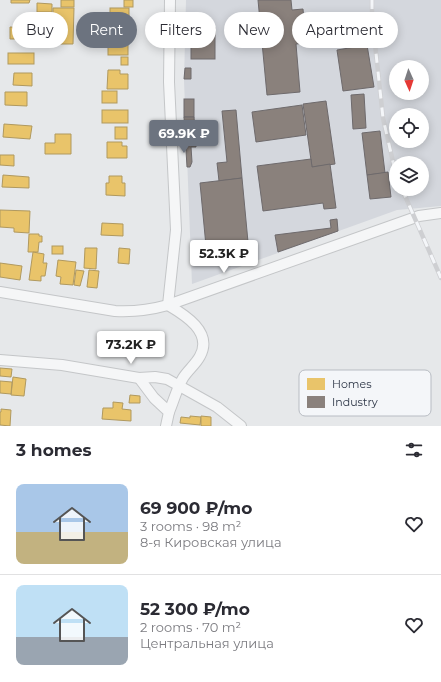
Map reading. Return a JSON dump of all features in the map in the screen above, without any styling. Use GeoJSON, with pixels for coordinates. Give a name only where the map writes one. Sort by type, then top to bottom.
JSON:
{"type":"FeatureCollection","features":[{"type":"Feature","properties":{"kind":"street"},"geometry":{"type":"LineString","coordinates":[[168,305],[176,230],[169,82],[170,0]]}},
{"type":"Feature","properties":{"kind":"street"},"geometry":{"type":"LineString","coordinates":[[0,292],[115,311],[132,312],[153,309],[419,216],[441,213]]}},
{"type":"Feature","properties":{"kind":"street"},"geometry":{"type":"LineString","coordinates":[[166,426],[179,386],[204,348],[203,339],[193,322],[182,313],[168,305]]}},
{"type":"Feature","properties":{"kind":"street"},"geometry":{"type":"LineString","coordinates":[[0,360],[62,365],[139,378],[161,377],[216,407],[241,426]]}},
{"type":"Feature","properties":{"kind":"street"},"geometry":{"type":"LineString","coordinates":[[139,378],[154,398],[170,412]]}},
{"type":"Feature","properties":{"kind":"shaded area"},"geometry":{"type":"Polygon","coordinates":[[[186,0],[441,0],[441,206],[397,210],[192,284],[184,81],[185,48],[216,48],[216,12],[186,12],[186,0]]]}},
{"type":"Feature","properties":{"kind":"building: Homes"},"geometry":{"type":"Polygon","coordinates":[[[11,0],[30,0],[29,3],[11,3],[11,0]]]}},
{"type":"Feature","properties":{"kind":"building: Homes"},"geometry":{"type":"Polygon","coordinates":[[[61,0],[74,0],[74,7],[61,7],[61,0]]]}},
{"type":"Feature","properties":{"kind":"building: Homes"},"geometry":{"type":"Polygon","coordinates":[[[124,0],[133,0],[133,7],[124,7],[124,0]]]}},
{"type":"Feature","properties":{"kind":"building: Homes"},"geometry":{"type":"Polygon","coordinates":[[[37,3],[52,4],[52,12],[37,12],[37,3]]]}},
{"type":"Feature","properties":{"kind":"building: Homes"},"geometry":{"type":"Polygon","coordinates":[[[53,8],[74,8],[73,44],[68,44],[68,12],[53,12],[53,8]]]}},
{"type":"Feature","properties":{"kind":"building: Homes"},"geometry":{"type":"Polygon","coordinates":[[[110,8],[129,8],[129,12],[110,12],[110,8]]]}},
{"type":"Feature","properties":{"kind":"building: Homes"},"geometry":{"type":"Polygon","coordinates":[[[10,27],[12,27],[12,39],[10,39],[10,27]]]}},
{"type":"Feature","properties":{"kind":"building: Homes"},"geometry":{"type":"Polygon","coordinates":[[[108,48],[128,48],[128,55],[108,55],[108,48]]]}},
{"type":"Feature","properties":{"kind":"building: Homes"},"geometry":{"type":"Polygon","coordinates":[[[8,53],[34,53],[34,64],[8,64],[8,53]]]}},
{"type":"Feature","properties":{"kind":"building: Homes"},"geometry":{"type":"Polygon","coordinates":[[[121,57],[128,57],[128,65],[121,65],[121,57]]]}},
{"type":"Feature","properties":{"kind":"building: Homes"},"geometry":{"type":"Polygon","coordinates":[[[108,70],[120,70],[120,74],[128,74],[128,89],[107,89],[108,70]]]}},
{"type":"Feature","properties":{"kind":"building: Homes"},"geometry":{"type":"Polygon","coordinates":[[[14,73],[32,73],[32,86],[13,85],[14,73]]]}},
{"type":"Feature","properties":{"kind":"building: Homes"},"geometry":{"type":"Polygon","coordinates":[[[102,91],[117,91],[117,103],[102,103],[102,91]]]}},
{"type":"Feature","properties":{"kind":"building: Homes"},"geometry":{"type":"Polygon","coordinates":[[[5,92],[27,92],[27,106],[5,105],[5,92]]]}},
{"type":"Feature","properties":{"kind":"building: Homes"},"geometry":{"type":"Polygon","coordinates":[[[102,110],[128,110],[128,123],[102,123],[102,110]]]}},
{"type":"Feature","properties":{"kind":"building: Homes"},"geometry":{"type":"Polygon","coordinates":[[[4,124],[32,126],[30,139],[3,137],[4,124]]]}},
{"type":"Feature","properties":{"kind":"building: Homes"},"geometry":{"type":"Polygon","coordinates":[[[115,127],[127,127],[127,139],[115,139],[115,127]]]}},
{"type":"Feature","properties":{"kind":"building: Homes"},"geometry":{"type":"Polygon","coordinates":[[[55,134],[71,134],[71,154],[45,154],[45,143],[55,143],[55,134]]]}},
{"type":"Feature","properties":{"kind":"building: Homes"},"geometry":{"type":"Polygon","coordinates":[[[107,142],[122,142],[122,146],[127,146],[127,158],[107,158],[107,142]]]}},
{"type":"Feature","properties":{"kind":"building: Homes"},"geometry":{"type":"Polygon","coordinates":[[[0,155],[14,155],[14,166],[0,165],[0,155]]]}},
{"type":"Feature","properties":{"kind":"building: Homes"},"geometry":{"type":"Polygon","coordinates":[[[3,175],[29,177],[29,188],[2,187],[3,175]]]}},
{"type":"Feature","properties":{"kind":"building: Homes"},"geometry":{"type":"Polygon","coordinates":[[[109,176],[122,176],[122,183],[125,183],[125,196],[106,195],[106,183],[109,183],[109,176]]]}},
{"type":"Feature","properties":{"kind":"building: Homes"},"geometry":{"type":"Polygon","coordinates":[[[0,210],[30,211],[29,233],[14,232],[14,228],[0,227],[0,210]]]}},
{"type":"Feature","properties":{"kind":"building: Homes"},"geometry":{"type":"Polygon","coordinates":[[[102,223],[123,224],[123,236],[101,235],[102,223]]]}},
{"type":"Feature","properties":{"kind":"building: Homes"},"geometry":{"type":"Polygon","coordinates":[[[29,234],[39,234],[39,236],[42,236],[42,242],[39,242],[38,252],[28,252],[29,234]]]}},
{"type":"Feature","properties":{"kind":"building: Homes"},"geometry":{"type":"Polygon","coordinates":[[[52,246],[63,246],[63,254],[52,254],[52,246]]]}},
{"type":"Feature","properties":{"kind":"building: Homes"},"geometry":{"type":"Polygon","coordinates":[[[85,248],[97,248],[96,269],[84,268],[85,248]]]}},
{"type":"Feature","properties":{"kind":"building: Homes"},"geometry":{"type":"Polygon","coordinates":[[[119,248],[130,249],[129,264],[118,263],[119,248]]]}},
{"type":"Feature","properties":{"kind":"building: Homes"},"geometry":{"type":"Polygon","coordinates":[[[33,252],[44,254],[43,263],[47,263],[45,276],[41,276],[41,281],[29,280],[33,252]]]}},
{"type":"Feature","properties":{"kind":"building: Homes"},"geometry":{"type":"Polygon","coordinates":[[[58,260],[76,262],[73,285],[60,284],[61,277],[56,276],[58,260]]]}},
{"type":"Feature","properties":{"kind":"building: Homes"},"geometry":{"type":"Polygon","coordinates":[[[0,263],[22,266],[20,280],[0,277],[0,263]]]}},
{"type":"Feature","properties":{"kind":"building: Homes"},"geometry":{"type":"Polygon","coordinates":[[[76,270],[84,271],[80,286],[74,285],[76,270]]]}},
{"type":"Feature","properties":{"kind":"building: Homes"},"geometry":{"type":"Polygon","coordinates":[[[89,270],[99,271],[97,288],[87,287],[89,270]]]}},
{"type":"Feature","properties":{"kind":"building: Homes"},"geometry":{"type":"Polygon","coordinates":[[[0,368],[12,369],[11,377],[0,376],[0,368]]]}},
{"type":"Feature","properties":{"kind":"building: Homes"},"geometry":{"type":"Polygon","coordinates":[[[13,377],[26,379],[24,396],[11,395],[13,377]]]}},
{"type":"Feature","properties":{"kind":"building: Homes"},"geometry":{"type":"Polygon","coordinates":[[[0,381],[12,382],[11,394],[0,393],[0,381]]]}},
{"type":"Feature","properties":{"kind":"building: Homes"},"geometry":{"type":"Polygon","coordinates":[[[130,395],[140,396],[140,403],[129,403],[130,395]]]}},
{"type":"Feature","properties":{"kind":"building: Homes"},"geometry":{"type":"Polygon","coordinates":[[[113,402],[123,403],[122,409],[131,410],[131,421],[102,419],[103,408],[113,408],[113,402]]]}},
{"type":"Feature","properties":{"kind":"building: Homes"},"geometry":{"type":"Polygon","coordinates":[[[1,409],[11,410],[10,426],[0,425],[1,409]]]}},
{"type":"Feature","properties":{"kind":"building: Homes"},"geometry":{"type":"Polygon","coordinates":[[[190,416],[201,417],[200,425],[180,423],[181,417],[190,418],[190,416]]]}},
{"type":"Feature","properties":{"kind":"building: Homes"},"geometry":{"type":"Polygon","coordinates":[[[201,416],[211,417],[211,426],[201,426],[201,416]]]}},
{"type":"Feature","properties":{"kind":"building: Industry"},"geometry":{"type":"Polygon","coordinates":[[[258,0],[291,0],[292,10],[303,9],[303,12],[292,12],[292,48],[296,48],[300,92],[267,95],[263,48],[284,48],[284,12],[259,12],[258,0]]]}},
{"type":"Feature","properties":{"kind":"building: Industry"},"geometry":{"type":"Polygon","coordinates":[[[191,48],[215,48],[215,59],[191,59],[191,48]]]}},
{"type":"Feature","properties":{"kind":"building: Industry"},"geometry":{"type":"Polygon","coordinates":[[[349,48],[368,48],[374,87],[343,91],[337,50],[349,48]]]}},
{"type":"Feature","properties":{"kind":"building: Industry"},"geometry":{"type":"Polygon","coordinates":[[[185,68],[191,68],[191,79],[184,79],[185,68]]]}},
{"type":"Feature","properties":{"kind":"building: Industry"},"geometry":{"type":"Polygon","coordinates":[[[364,94],[366,128],[353,129],[351,95],[364,94]]]}},
{"type":"Feature","properties":{"kind":"building: Industry"},"geometry":{"type":"Polygon","coordinates":[[[184,99],[194,99],[194,117],[184,117],[184,99]]]}},
{"type":"Feature","properties":{"kind":"building: Industry"},"geometry":{"type":"Polygon","coordinates":[[[326,101],[335,164],[312,167],[303,104],[326,101]]]}},
{"type":"Feature","properties":{"kind":"building: Industry"},"geometry":{"type":"Polygon","coordinates":[[[302,105],[306,135],[256,142],[252,112],[302,105]]]}},
{"type":"Feature","properties":{"kind":"building: Industry"},"geometry":{"type":"Polygon","coordinates":[[[236,110],[242,178],[219,181],[217,163],[227,162],[222,111],[236,110]]]}},
{"type":"Feature","properties":{"kind":"building: Industry"},"geometry":{"type":"Polygon","coordinates":[[[184,117],[194,117],[196,147],[191,147],[192,162],[190,167],[187,167],[184,117]]]}},
{"type":"Feature","properties":{"kind":"building: Industry"},"geometry":{"type":"Polygon","coordinates":[[[380,131],[385,173],[367,175],[362,133],[380,131]]]}},
{"type":"Feature","properties":{"kind":"building: Industry"},"geometry":{"type":"Polygon","coordinates":[[[311,159],[312,167],[330,164],[336,208],[324,209],[323,203],[263,211],[257,166],[311,159]]]}},
{"type":"Feature","properties":{"kind":"building: Industry"},"geometry":{"type":"Polygon","coordinates":[[[388,172],[389,196],[391,197],[370,199],[367,175],[388,172]]]}},
{"type":"Feature","properties":{"kind":"building: Industry"},"geometry":{"type":"Polygon","coordinates":[[[242,178],[248,242],[206,246],[200,183],[242,178]]]}},
{"type":"Feature","properties":{"kind":"building: Industry"},"geometry":{"type":"Polygon","coordinates":[[[337,219],[338,231],[278,252],[275,235],[331,228],[330,220],[337,219]]]}},
{"type":"Feature","properties":{"kind":"railway"},"geometry":{"type":"LineString","coordinates":[[372,0],[372,16],[383,118],[392,156]]}},
{"type":"Feature","properties":{"kind":"railway"},"geometry":{"type":"LineString","coordinates":[[405,196],[441,278]]}}]}
